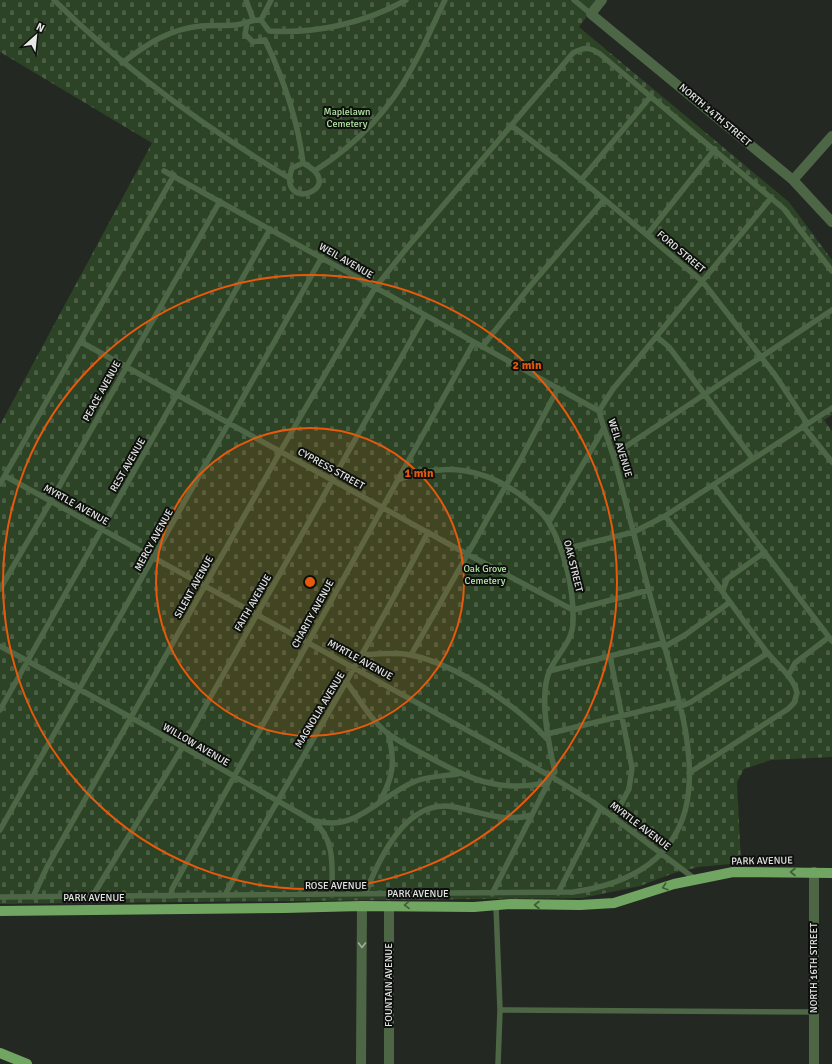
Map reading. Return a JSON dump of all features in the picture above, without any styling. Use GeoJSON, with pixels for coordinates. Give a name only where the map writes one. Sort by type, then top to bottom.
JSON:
{"type":"FeatureCollection","features":[{"type":"Feature","properties":{"kind":"main road","name":"PARK AVENUE"},"geometry":{"type":"LineString","coordinates":[[0,911],[362,906],[496,906],[511,904],[614,903],[695,879],[733,872],[832,873]]}},
{"type":"Feature","properties":{"kind":"main road"},"geometry":{"type":"LineString","coordinates":[[0,1054],[27,1064]]}},
{"type":"Feature","properties":{"kind":"street"},"geometry":{"type":"LineString","coordinates":[[591,14],[602,0]]}},
{"type":"Feature","properties":{"kind":"street","name":"NORTH 14TH STREET"},"geometry":{"type":"LineString","coordinates":[[591,14],[793,180],[832,222]]}},
{"type":"Feature","properties":{"kind":"street"},"geometry":{"type":"LineString","coordinates":[[793,180],[832,136]]}},
{"type":"Feature","properties":{"kind":"street","name":"NORTH 16TH STREET"},"geometry":{"type":"LineString","coordinates":[[814,872],[814,1064]]}},
{"type":"Feature","properties":{"kind":"street"},"geometry":{"type":"LineString","coordinates":[[361,1064],[362,906]]}},
{"type":"Feature","properties":{"kind":"street","name":"FOUNTAIN AVENUE"},"geometry":{"type":"LineString","coordinates":[[389,906],[389,1064]]}},
{"type":"Feature","properties":{"kind":"lane"},"geometry":{"type":"LineString","coordinates":[[54,0],[122,63],[177,104],[289,178]]}},
{"type":"Feature","properties":{"kind":"lane"},"geometry":{"type":"LineString","coordinates":[[246,0],[253,20]]}},
{"type":"Feature","properties":{"kind":"lane"},"geometry":{"type":"LineString","coordinates":[[261,20],[271,0]]}},
{"type":"Feature","properties":{"kind":"lane"},"geometry":{"type":"LineString","coordinates":[[269,31],[288,32],[334,26],[377,14],[406,0]]}},
{"type":"Feature","properties":{"kind":"lane"},"geometry":{"type":"LineString","coordinates":[[316,170],[334,159],[353,144],[385,109],[412,67],[445,0]]}},
{"type":"Feature","properties":{"kind":"lane"},"geometry":{"type":"LineString","coordinates":[[574,0],[591,14]]}},
{"type":"Feature","properties":{"kind":"lane"},"geometry":{"type":"LineString","coordinates":[[122,63],[154,40],[178,30],[203,26],[247,24],[253,20],[261,20]]}},
{"type":"Feature","properties":{"kind":"lane"},"geometry":{"type":"LineString","coordinates":[[261,20],[269,31]]}},
{"type":"Feature","properties":{"kind":"lane"},"geometry":{"type":"LineString","coordinates":[[247,24],[245,34],[253,42],[265,40]]}},
{"type":"Feature","properties":{"kind":"lane"},"geometry":{"type":"LineString","coordinates":[[269,31],[265,40],[289,96],[298,133],[303,163]]}},
{"type":"Feature","properties":{"kind":"lane","name":"SILENT AVENUE"},"geometry":{"type":"LineString","coordinates":[[33,897],[41,877],[132,718],[280,452],[375,288],[411,243],[573,53],[580,49],[589,48],[600,54],[651,96]]}},
{"type":"Feature","properties":{"kind":"lane"},"geometry":{"type":"LineString","coordinates":[[581,180],[651,96],[784,209],[832,271]]}},
{"type":"Feature","properties":{"kind":"lane","name":"FORD STREET"},"geometry":{"type":"LineString","coordinates":[[512,126],[581,180],[703,282],[801,412],[805,424],[832,462]]}},
{"type":"Feature","properties":{"kind":"lane"},"geometry":{"type":"LineString","coordinates":[[647,235],[715,149]]}},
{"type":"Feature","properties":{"kind":"lane"},"geometry":{"type":"LineString","coordinates":[[303,163],[316,170],[319,178],[318,185],[313,192],[306,194],[298,193],[292,188],[289,178],[292,168],[303,163]]}},
{"type":"Feature","properties":{"kind":"lane","name":"WEIL AVENUE"},"geometry":{"type":"LineString","coordinates":[[164,171],[599,411],[613,455],[664,645],[689,752],[689,774],[685,811],[678,827],[662,853]]}},
{"type":"Feature","properties":{"kind":"lane"},"geometry":{"type":"LineString","coordinates":[[0,484],[174,176]]}},
{"type":"Feature","properties":{"kind":"lane"},"geometry":{"type":"LineString","coordinates":[[599,411],[613,389],[771,198]]}},
{"type":"Feature","properties":{"kind":"lane"},"geometry":{"type":"LineString","coordinates":[[482,347],[531,285],[604,200]]}},
{"type":"Feature","properties":{"kind":"lane","name":"PEACE AVENUE"},"geometry":{"type":"LineString","coordinates":[[0,589],[52,501],[125,367],[220,201]]}},
{"type":"Feature","properties":{"kind":"lane","name":"REST AVENUE"},"geometry":{"type":"LineString","coordinates":[[0,710],[178,396],[270,229]]}},
{"type":"Feature","properties":{"kind":"lane","name":"MERCY AVENUE"},"geometry":{"type":"LineString","coordinates":[[0,830],[322,257]]}},
{"type":"Feature","properties":{"kind":"lane"},"geometry":{"type":"LineString","coordinates":[[613,455],[832,310]]}},
{"type":"Feature","properties":{"kind":"lane","name":"FAITH AVENUE"},"geometry":{"type":"LineString","coordinates":[[92,897],[182,748],[426,315]]}},
{"type":"Feature","properties":{"kind":"lane"},"geometry":{"type":"LineString","coordinates":[[656,337],[669,347],[753,459]]}},
{"type":"Feature","properties":{"kind":"lane","name":"CYPRESS STREET"},"geometry":{"type":"LineString","coordinates":[[81,342],[467,554],[573,610]]}},
{"type":"Feature","properties":{"kind":"lane","name":"CHARITY AVENUE"},"geometry":{"type":"LineString","coordinates":[[171,896],[172,889],[474,342]]}},
{"type":"Feature","properties":{"kind":"lane"},"geometry":{"type":"LineString","coordinates":[[410,655],[506,485],[558,388]]}},
{"type":"Feature","properties":{"kind":"lane"},"geometry":{"type":"LineString","coordinates":[[561,550],[634,532],[665,516],[714,486],[805,424],[832,408]]}},
{"type":"Feature","properties":{"kind":"lane"},"geometry":{"type":"LineString","coordinates":[[549,522],[604,428]]}},
{"type":"Feature","properties":{"kind":"lane","name":"OAK STREET"},"geometry":{"type":"LineString","coordinates":[[398,480],[426,471],[442,469],[485,475],[506,485],[534,506],[549,522],[561,550],[573,610],[572,633],[549,672],[546,684],[547,737],[555,772],[550,778],[492,894]]}},
{"type":"Feature","properties":{"kind":"lane","name":"MYRTLE AVENUE"},"geometry":{"type":"LineString","coordinates":[[4,476],[308,642],[550,778],[601,808],[695,879]]}},
{"type":"Feature","properties":{"kind":"lane"},"geometry":{"type":"LineString","coordinates":[[714,486],[831,639],[795,663],[788,676]]}},
{"type":"Feature","properties":{"kind":"lane"},"geometry":{"type":"LineString","coordinates":[[665,516],[723,590],[730,602],[768,653],[797,689],[797,697],[788,709],[689,774]]}},
{"type":"Feature","properties":{"kind":"lane","name":"MAGNOLIA AVENUE"},"geometry":{"type":"LineString","coordinates":[[225,895],[277,801],[347,683],[428,532]]}},
{"type":"Feature","properties":{"kind":"lane"},"geometry":{"type":"LineString","coordinates":[[723,590],[727,579],[765,552]]}},
{"type":"Feature","properties":{"kind":"lane"},"geometry":{"type":"LineString","coordinates":[[573,610],[649,590]]}},
{"type":"Feature","properties":{"kind":"lane"},"geometry":{"type":"LineString","coordinates":[[549,672],[610,656],[664,645],[684,635],[730,602]]}},
{"type":"Feature","properties":{"kind":"lane","name":"WILLOW AVENUE"},"geometry":{"type":"LineString","coordinates":[[0,646],[132,718],[182,748],[314,821],[325,834],[331,849],[332,895]]}},
{"type":"Feature","properties":{"kind":"lane"},"geometry":{"type":"LineString","coordinates":[[362,656],[410,655],[443,666],[486,690],[547,737],[621,717],[691,702],[768,653]]}},
{"type":"Feature","properties":{"kind":"lane"},"geometry":{"type":"LineString","coordinates":[[610,656],[621,717],[629,750],[632,774],[629,789],[614,818]]}},
{"type":"Feature","properties":{"kind":"lane"},"geometry":{"type":"LineString","coordinates":[[347,683],[368,713],[388,734],[458,774],[483,783],[514,787],[537,785],[550,778]]}},
{"type":"Feature","properties":{"kind":"lane"},"geometry":{"type":"LineString","coordinates":[[378,805],[388,786],[393,765],[393,755],[388,734]]}},
{"type":"Feature","properties":{"kind":"lane"},"geometry":{"type":"LineString","coordinates":[[314,821],[334,824],[352,820],[414,782],[434,776],[458,774]]}},
{"type":"Feature","properties":{"kind":"lane"},"geometry":{"type":"LineString","coordinates":[[365,894],[395,834],[407,823],[423,813],[446,806],[506,819],[522,818],[532,815]]}},
{"type":"Feature","properties":{"kind":"lane"},"geometry":{"type":"LineString","coordinates":[[558,893],[601,808]]}},
{"type":"Feature","properties":{"kind":"lane","name":"ROSE AVENUE"},"geometry":{"type":"LineString","coordinates":[[0,897],[558,893],[608,886],[641,872],[662,853]]}},
{"type":"Feature","properties":{"kind":"lane"},"geometry":{"type":"LineString","coordinates":[[496,906],[500,1010],[498,1064]]}},
{"type":"Feature","properties":{"kind":"lane"},"geometry":{"type":"LineString","coordinates":[[500,1010],[814,1012]]}},
{"type":"Feature","properties":{"kind":"green space","name":"Oak Grove Cemetery"},"geometry":{"type":"Polygon","coordinates":[[[0,0],[599,0],[579,27],[789,202],[832,260],[832,415],[824,420],[832,431],[832,757],[771,760],[744,769],[737,782],[741,863],[699,867],[674,873],[640,886],[582,898],[0,904],[0,425],[152,143],[0,52],[0,0]]]}},
{"type":"Feature","properties":{"kind":"park label","name":"Maplelawn Cemetery"},"geometry":{"type":"Point","coordinates":[347,118]}}]}
